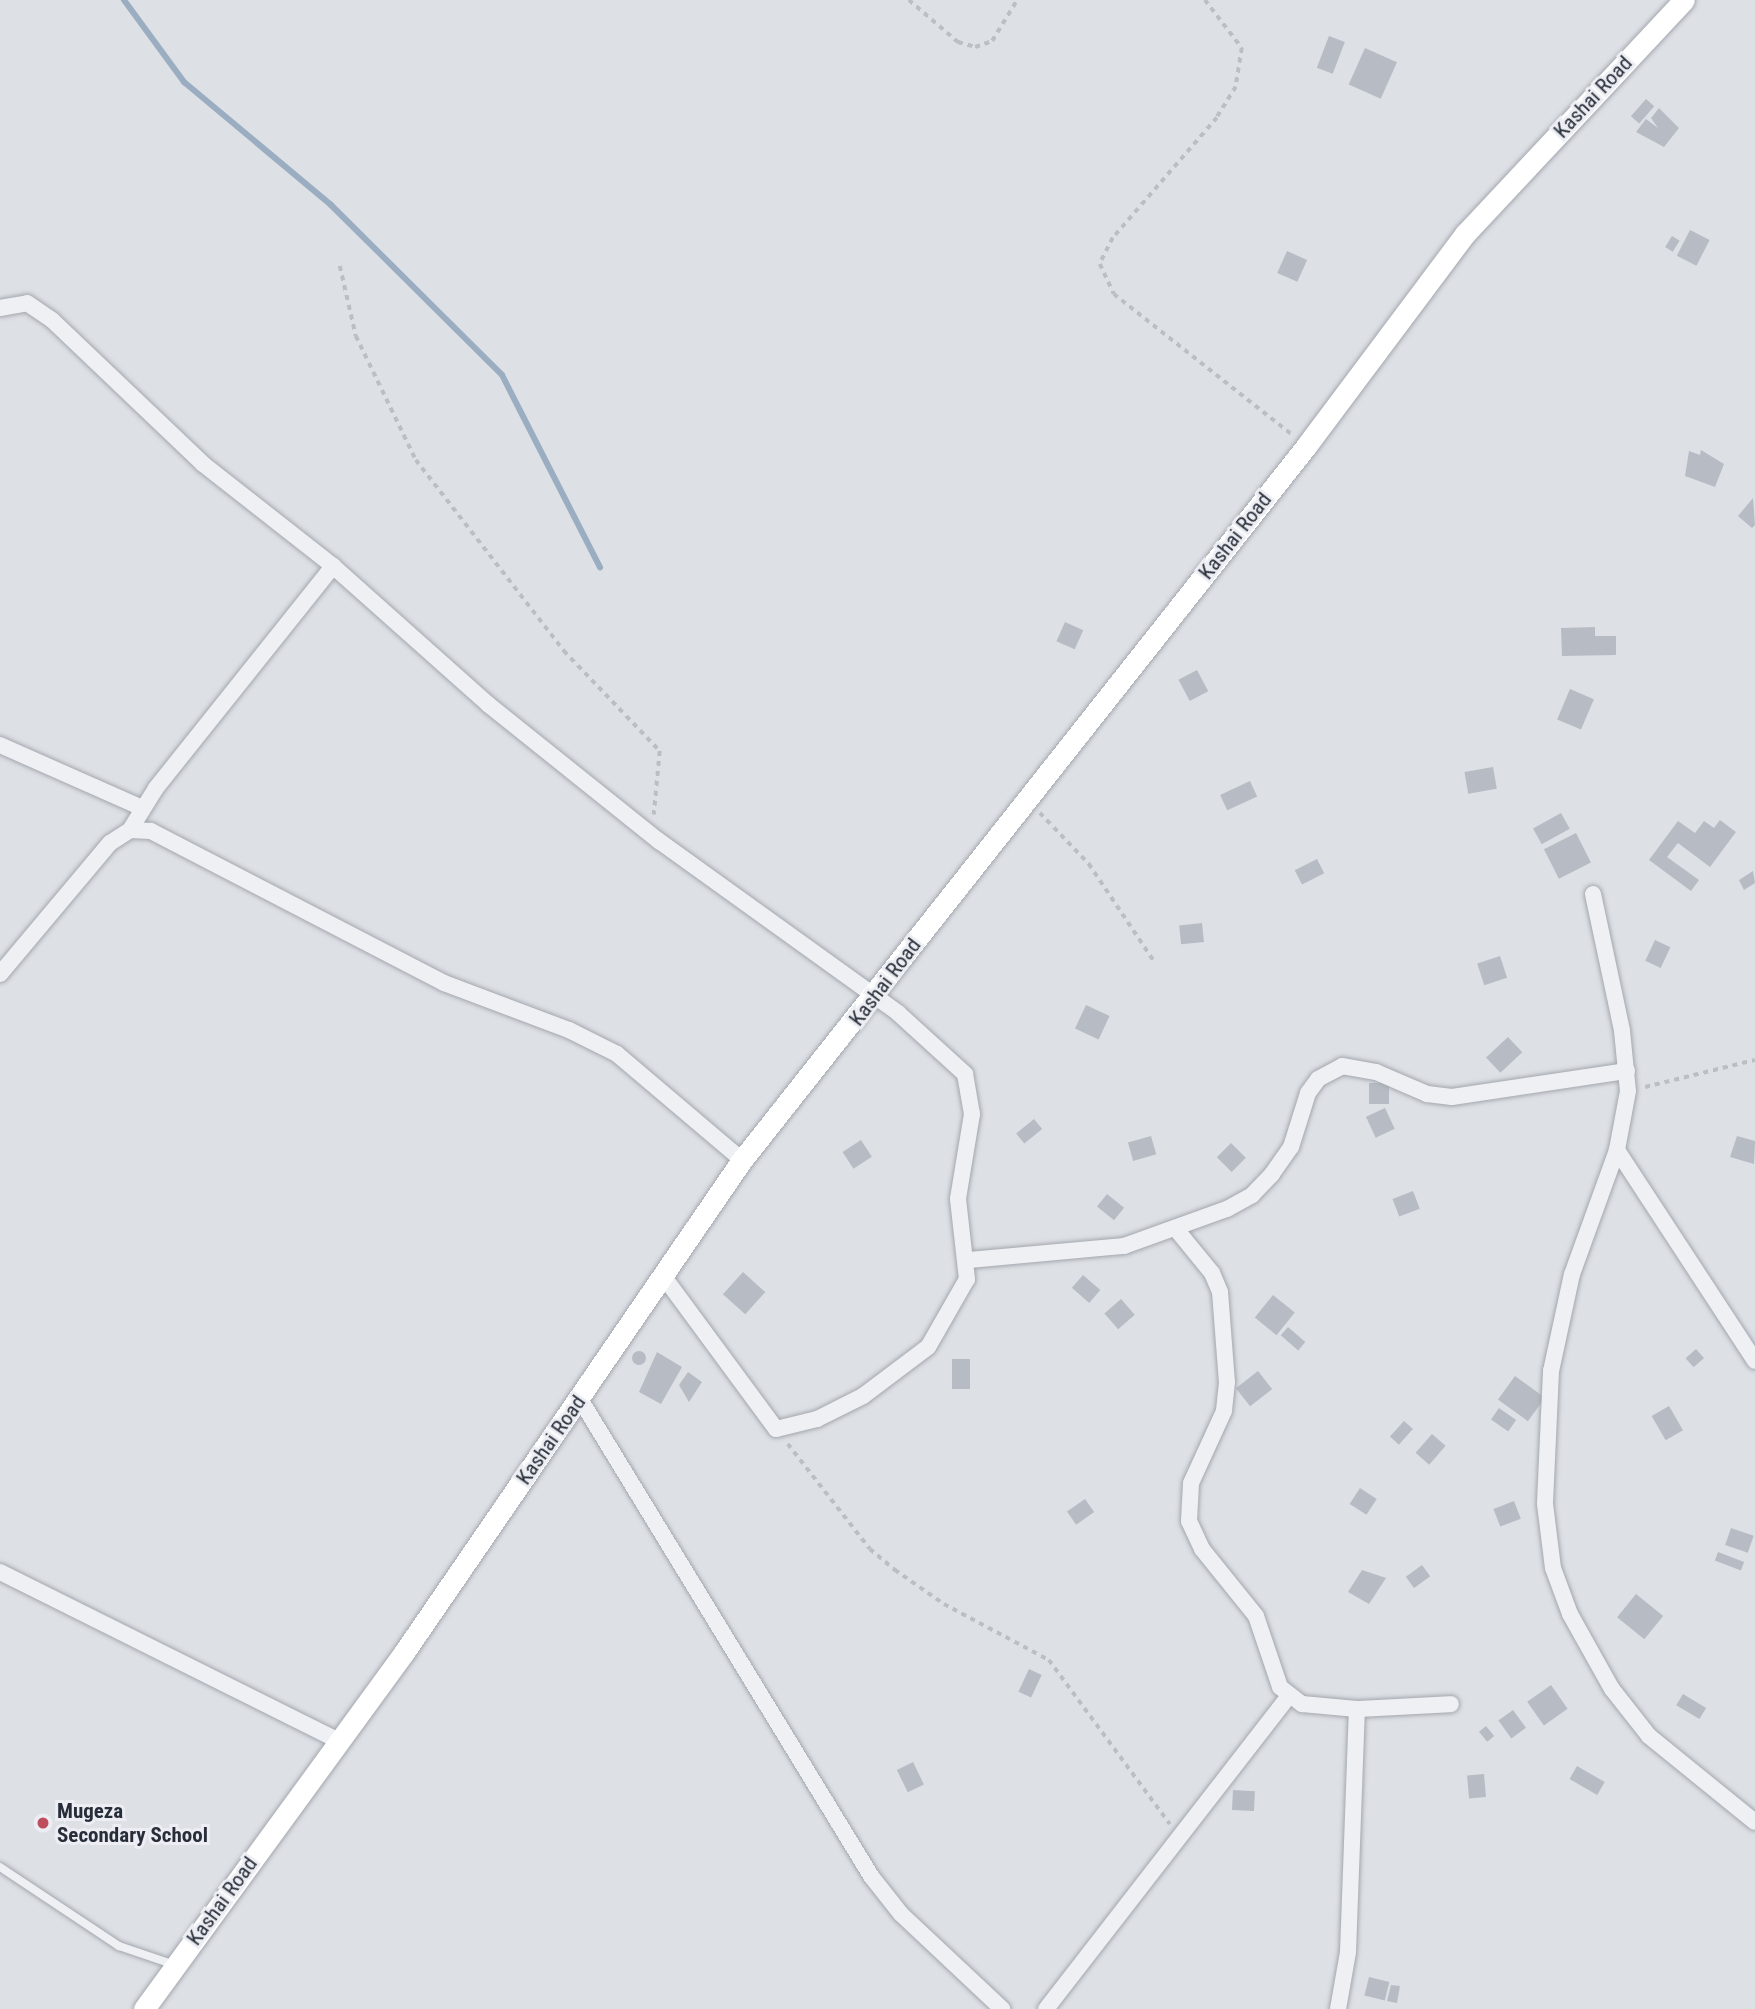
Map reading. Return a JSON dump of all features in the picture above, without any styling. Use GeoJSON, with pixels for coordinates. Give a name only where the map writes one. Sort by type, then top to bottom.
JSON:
{"type":"FeatureCollection","features":[{"type":"Feature","properties":{"kind":"street","name":"Kashai Road"},"geometry":{"type":"LineString","coordinates":[[144,2009],[339,1741],[580,1399],[742,1160],[875,997],[1027,799],[1307,445],[1465,234],[1684,0]]}},
{"type":"Feature","properties":{"kind":"street"},"geometry":{"type":"LineString","coordinates":[[0,308],[27,303],[52,320],[203,464],[333,566],[489,705],[659,841],[875,997],[965,1074],[972,1114],[958,1199],[969,1260],[967,1279],[952,1311],[909,1364],[817,1419],[776,1429],[663,1276]]}},
{"type":"Feature","properties":{"kind":"street"},"geometry":{"type":"LineString","coordinates":[[0,974],[86,869],[130,830],[142,808],[333,566]]}},
{"type":"Feature","properties":{"kind":"street"},"geometry":{"type":"LineString","coordinates":[[0,746],[142,808]]}},
{"type":"Feature","properties":{"kind":"street"},"geometry":{"type":"LineString","coordinates":[[130,830],[172,839],[444,983],[537,1017],[617,1054],[742,1160]]}},
{"type":"Feature","properties":{"kind":"street"},"geometry":{"type":"LineString","coordinates":[[1593,894],[1627,1071],[1628,1091],[1617,1150],[1572,1274],[1551,1371],[1545,1504],[1553,1568],[1570,1614],[1612,1689],[1649,1736],[1755,1822]]}},
{"type":"Feature","properties":{"kind":"street"},"geometry":{"type":"LineString","coordinates":[[969,1260],[1124,1246],[1176,1228],[1252,1195],[1291,1147],[1318,1079],[1342,1066],[1376,1072],[1427,1094],[1452,1097],[1627,1071]]}},
{"type":"Feature","properties":{"kind":"street"},"geometry":{"type":"LineString","coordinates":[[1617,1150],[1755,1361]]}},
{"type":"Feature","properties":{"kind":"street"},"geometry":{"type":"LineString","coordinates":[[1176,1228],[1212,1273],[1220,1292],[1227,1382],[1224,1411],[1191,1483],[1189,1521],[1202,1549],[1256,1616],[1272,1670],[1288,1698]]}},
{"type":"Feature","properties":{"kind":"street"},"geometry":{"type":"LineString","coordinates":[[580,1399],[871,1877],[901,1914],[1002,2009]]}},
{"type":"Feature","properties":{"kind":"street"},"geometry":{"type":"LineString","coordinates":[[0,1572],[339,1741]]}},
{"type":"Feature","properties":{"kind":"street"},"geometry":{"type":"LineString","coordinates":[[1288,1698],[1357,1709],[1451,1704]]}},
{"type":"Feature","properties":{"kind":"street"},"geometry":{"type":"LineString","coordinates":[[1046,2009],[1178,1835],[1288,1698]]}},
{"type":"Feature","properties":{"kind":"street"},"geometry":{"type":"LineString","coordinates":[[1338,2009],[1348,1952],[1357,1709]]}},
{"type":"Feature","properties":{"kind":"lane"},"geometry":{"type":"LineString","coordinates":[[0,1867],[119,1946],[175,1965]]}},
{"type":"Feature","properties":{"kind":"path"},"geometry":{"type":"LineString","coordinates":[[909,0],[958,43],[975,47],[992,41],[1017,0]]}},
{"type":"Feature","properties":{"kind":"path"},"geometry":{"type":"LineString","coordinates":[[1205,0],[1242,48],[1236,87],[1217,118],[1114,239],[1100,264],[1104,279],[1114,294],[1213,375],[1307,445]]}},
{"type":"Feature","properties":{"kind":"path"},"geometry":{"type":"LineString","coordinates":[[341,266],[356,336],[416,460],[564,651],[660,751],[654,820],[659,841]]}},
{"type":"Feature","properties":{"kind":"path"},"geometry":{"type":"LineString","coordinates":[[1027,799],[1089,864],[1156,964]]}},
{"type":"Feature","properties":{"kind":"path"},"geometry":{"type":"LineString","coordinates":[[1628,1091],[1755,1060]]}},
{"type":"Feature","properties":{"kind":"path"},"geometry":{"type":"LineString","coordinates":[[776,1429],[856,1532],[895,1570],[944,1604],[1049,1660],[1178,1835]]}},
{"type":"Feature","properties":{"kind":"building"},"geometry":{"type":"Polygon","coordinates":[[[1329,36],[1345,42],[1333,74],[1317,68],[1329,36]]]}},
{"type":"Feature","properties":{"kind":"building"},"geometry":{"type":"Polygon","coordinates":[[[1365,48],[1397,62],[1381,99],[1349,85],[1365,48]]]}},
{"type":"Feature","properties":{"kind":"building"},"geometry":{"type":"Polygon","coordinates":[[[1646,99],[1654,106],[1639,124],[1631,116],[1646,99]]]}},
{"type":"Feature","properties":{"kind":"building"},"geometry":{"type":"Polygon","coordinates":[[[1659,108],[1679,128],[1664,147],[1636,132],[1646,119],[1658,128],[1651,118],[1659,108]]]}},
{"type":"Feature","properties":{"kind":"building"},"geometry":{"type":"Polygon","coordinates":[[[1690,230],[1710,240],[1696,266],[1677,256],[1690,230]]]}},
{"type":"Feature","properties":{"kind":"building"},"geometry":{"type":"Polygon","coordinates":[[[1672,236],[1680,241],[1673,252],[1665,247],[1672,236]]]}},
{"type":"Feature","properties":{"kind":"building"},"geometry":{"type":"Polygon","coordinates":[[[1287,251],[1307,260],[1297,282],[1277,273],[1287,251]]]}},
{"type":"Feature","properties":{"kind":"building"},"geometry":{"type":"Polygon","coordinates":[[[1701,450],[1724,464],[1715,487],[1685,476],[1689,451],[1700,455],[1701,450]]]}},
{"type":"Feature","properties":{"kind":"building"},"geometry":{"type":"Polygon","coordinates":[[[1753,498],[1755,525],[1752,528],[1738,516],[1753,498]]]}},
{"type":"Feature","properties":{"kind":"building"},"geometry":{"type":"Polygon","coordinates":[[[1065,622],[1083,630],[1075,649],[1056,641],[1065,622]]]}},
{"type":"Feature","properties":{"kind":"building"},"geometry":{"type":"Polygon","coordinates":[[[1595,627],[1595,636],[1616,636],[1616,655],[1562,656],[1561,628],[1595,627]]]}},
{"type":"Feature","properties":{"kind":"building"},"geometry":{"type":"Polygon","coordinates":[[[1197,670],[1208,691],[1190,701],[1178,680],[1197,670]]]}},
{"type":"Feature","properties":{"kind":"building"},"geometry":{"type":"Polygon","coordinates":[[[1570,689],[1594,699],[1581,730],[1557,719],[1570,689]]]}},
{"type":"Feature","properties":{"kind":"building"},"geometry":{"type":"Polygon","coordinates":[[[1493,767],[1497,789],[1468,794],[1464,772],[1493,767]]]}},
{"type":"Feature","properties":{"kind":"building"},"geometry":{"type":"Polygon","coordinates":[[[1250,781],[1257,796],[1227,810],[1220,795],[1250,781]]]}},
{"type":"Feature","properties":{"kind":"building"},"geometry":{"type":"Polygon","coordinates":[[[1561,813],[1570,829],[1542,844],[1533,829],[1561,813]]]}},
{"type":"Feature","properties":{"kind":"building"},"geometry":{"type":"Polygon","coordinates":[[[1720,820],[1736,832],[1710,867],[1678,843],[1667,857],[1699,880],[1691,891],[1649,860],[1678,821],[1695,833],[1704,821],[1714,828],[1720,820]]]}},
{"type":"Feature","properties":{"kind":"building"},"geometry":{"type":"Polygon","coordinates":[[[1576,833],[1591,862],[1559,879],[1544,849],[1576,833]]]}},
{"type":"Feature","properties":{"kind":"building"},"geometry":{"type":"Polygon","coordinates":[[[1317,859],[1324,873],[1302,885],[1295,870],[1317,859]]]}},
{"type":"Feature","properties":{"kind":"building"},"geometry":{"type":"Polygon","coordinates":[[[1753,871],[1755,883],[1744,890],[1739,880],[1753,871]]]}},
{"type":"Feature","properties":{"kind":"building"},"geometry":{"type":"Polygon","coordinates":[[[1202,923],[1204,942],[1181,944],[1179,925],[1202,923]]]}},
{"type":"Feature","properties":{"kind":"building"},"geometry":{"type":"Polygon","coordinates":[[[1655,940],[1670,947],[1661,968],[1645,961],[1655,940]]]}},
{"type":"Feature","properties":{"kind":"building"},"geometry":{"type":"Polygon","coordinates":[[[1500,956],[1507,978],[1484,985],[1477,963],[1500,956]]]}},
{"type":"Feature","properties":{"kind":"building"},"geometry":{"type":"Polygon","coordinates":[[[1086,1005],[1110,1016],[1099,1040],[1075,1029],[1086,1005]]]}},
{"type":"Feature","properties":{"kind":"building"},"geometry":{"type":"Polygon","coordinates":[[[1508,1037],[1522,1052],[1500,1073],[1486,1057],[1508,1037]]]}},
{"type":"Feature","properties":{"kind":"building"},"geometry":{"type":"Polygon","coordinates":[[[1369,1083],[1389,1083],[1389,1104],[1369,1104],[1369,1083]]]}},
{"type":"Feature","properties":{"kind":"building"},"geometry":{"type":"Polygon","coordinates":[[[1385,1108],[1395,1129],[1376,1138],[1366,1117],[1385,1108]]]}},
{"type":"Feature","properties":{"kind":"building"},"geometry":{"type":"Polygon","coordinates":[[[1034,1119],[1042,1129],[1024,1144],[1016,1133],[1034,1119]]]}},
{"type":"Feature","properties":{"kind":"building"},"geometry":{"type":"Polygon","coordinates":[[[1151,1136],[1156,1154],[1133,1161],[1128,1143],[1151,1136]]]}},
{"type":"Feature","properties":{"kind":"building"},"geometry":{"type":"Polygon","coordinates":[[[1737,1136],[1755,1141],[1754,1164],[1730,1157],[1737,1136]]]}},
{"type":"Feature","properties":{"kind":"building"},"geometry":{"type":"Polygon","coordinates":[[[861,1140],[872,1157],[853,1169],[843,1152],[861,1140]]]}},
{"type":"Feature","properties":{"kind":"building"},"geometry":{"type":"Polygon","coordinates":[[[1231,1143],[1246,1158],[1232,1172],[1217,1157],[1231,1143]]]}},
{"type":"Feature","properties":{"kind":"building"},"geometry":{"type":"Polygon","coordinates":[[[1413,1191],[1420,1209],[1399,1217],[1392,1199],[1413,1191]]]}},
{"type":"Feature","properties":{"kind":"building"},"geometry":{"type":"Polygon","coordinates":[[[1107,1194],[1124,1208],[1114,1220],[1097,1206],[1107,1194]]]}},
{"type":"Feature","properties":{"kind":"building"},"geometry":{"type":"Polygon","coordinates":[[[743,1272],[765,1292],[745,1314],[723,1294],[743,1272]]]}},
{"type":"Feature","properties":{"kind":"building"},"geometry":{"type":"Polygon","coordinates":[[[1083,1275],[1100,1290],[1089,1303],[1072,1288],[1083,1275]]]}},
{"type":"Feature","properties":{"kind":"building"},"geometry":{"type":"Polygon","coordinates":[[[1273,1295],[1295,1313],[1277,1335],[1255,1318],[1273,1295]]]}},
{"type":"Feature","properties":{"kind":"building"},"geometry":{"type":"Polygon","coordinates":[[[1121,1299],[1135,1315],[1118,1329],[1104,1313],[1121,1299]]]}},
{"type":"Feature","properties":{"kind":"building"},"geometry":{"type":"Polygon","coordinates":[[[1288,1327],[1305,1342],[1298,1350],[1281,1335],[1288,1327]]]}},
{"type":"Feature","properties":{"kind":"building"},"geometry":{"type":"Polygon","coordinates":[[[1696,1349],[1704,1358],[1694,1367],[1686,1358],[1696,1349]]]}},
{"type":"Feature","properties":{"kind":"building"},"geometry":{"type":"Polygon","coordinates":[[[639,1351],[644,1353],[644,1363],[639,1365],[634,1363],[632,1358],[634,1353],[639,1351]]]}},
{"type":"Feature","properties":{"kind":"building"},"geometry":{"type":"Polygon","coordinates":[[[657,1352],[682,1367],[661,1404],[639,1392],[657,1352]]]}},
{"type":"Feature","properties":{"kind":"building"},"geometry":{"type":"Polygon","coordinates":[[[952,1359],[970,1359],[970,1389],[952,1389],[952,1359]]]}},
{"type":"Feature","properties":{"kind":"building"},"geometry":{"type":"Polygon","coordinates":[[[1258,1371],[1272,1389],[1250,1406],[1236,1388],[1258,1371]]]}},
{"type":"Feature","properties":{"kind":"building"},"geometry":{"type":"Polygon","coordinates":[[[688,1372],[702,1382],[689,1402],[679,1385],[688,1372]]]}},
{"type":"Feature","properties":{"kind":"building"},"geometry":{"type":"Polygon","coordinates":[[[1515,1376],[1545,1398],[1528,1421],[1498,1399],[1515,1376]]]}},
{"type":"Feature","properties":{"kind":"building"},"geometry":{"type":"Polygon","coordinates":[[[1669,1406],[1683,1430],[1666,1440],[1652,1416],[1669,1406]]]}},
{"type":"Feature","properties":{"kind":"building"},"geometry":{"type":"Polygon","coordinates":[[[1499,1408],[1516,1420],[1508,1432],[1491,1419],[1499,1408]]]}},
{"type":"Feature","properties":{"kind":"building"},"geometry":{"type":"Polygon","coordinates":[[[1404,1421],[1413,1429],[1399,1445],[1390,1437],[1404,1421]]]}},
{"type":"Feature","properties":{"kind":"building"},"geometry":{"type":"Polygon","coordinates":[[[1432,1434],[1446,1446],[1429,1465],[1416,1453],[1432,1434]]]}},
{"type":"Feature","properties":{"kind":"building"},"geometry":{"type":"Polygon","coordinates":[[[1360,1488],[1377,1499],[1366,1515],[1350,1504],[1360,1488]]]}},
{"type":"Feature","properties":{"kind":"building"},"geometry":{"type":"Polygon","coordinates":[[[1085,1499],[1094,1512],[1076,1525],[1067,1512],[1085,1499]]]}},
{"type":"Feature","properties":{"kind":"building"},"geometry":{"type":"Polygon","coordinates":[[[1514,1501],[1521,1519],[1500,1527],[1493,1509],[1514,1501]]]}},
{"type":"Feature","properties":{"kind":"building"},"geometry":{"type":"Polygon","coordinates":[[[1731,1528],[1754,1536],[1748,1553],[1725,1545],[1731,1528]]]}},
{"type":"Feature","properties":{"kind":"building"},"geometry":{"type":"Polygon","coordinates":[[[1718,1552],[1744,1562],[1741,1570],[1715,1560],[1718,1552]]]}},
{"type":"Feature","properties":{"kind":"building"},"geometry":{"type":"Polygon","coordinates":[[[1422,1565],[1430,1576],[1414,1588],[1406,1577],[1422,1565]]]}},
{"type":"Feature","properties":{"kind":"building"},"geometry":{"type":"Polygon","coordinates":[[[1362,1570],[1386,1578],[1369,1604],[1348,1592],[1362,1570]]]}},
{"type":"Feature","properties":{"kind":"building"},"geometry":{"type":"Polygon","coordinates":[[[1636,1594],[1663,1616],[1644,1639],[1617,1617],[1636,1594]]]}},
{"type":"Feature","properties":{"kind":"building"},"geometry":{"type":"Polygon","coordinates":[[[1029,1669],[1042,1675],[1031,1698],[1018,1692],[1029,1669]]]}},
{"type":"Feature","properties":{"kind":"building"},"geometry":{"type":"Polygon","coordinates":[[[1551,1685],[1568,1709],[1544,1725],[1527,1702],[1551,1685]]]}},
{"type":"Feature","properties":{"kind":"building"},"geometry":{"type":"Polygon","coordinates":[[[1683,1694],[1706,1708],[1699,1719],[1676,1705],[1683,1694]]]}},
{"type":"Feature","properties":{"kind":"building"},"geometry":{"type":"Polygon","coordinates":[[[1513,1710],[1526,1728],[1511,1738],[1498,1721],[1513,1710]]]}},
{"type":"Feature","properties":{"kind":"building"},"geometry":{"type":"Polygon","coordinates":[[[1486,1726],[1494,1736],[1487,1742],[1479,1732],[1486,1726]]]}},
{"type":"Feature","properties":{"kind":"building"},"geometry":{"type":"Polygon","coordinates":[[[913,1762],[924,1784],[908,1792],[897,1770],[913,1762]]]}},
{"type":"Feature","properties":{"kind":"building"},"geometry":{"type":"Polygon","coordinates":[[[1577,1766],[1605,1782],[1597,1795],[1570,1779],[1577,1766]]]}},
{"type":"Feature","properties":{"kind":"building"},"geometry":{"type":"Polygon","coordinates":[[[1484,1774],[1486,1797],[1469,1798],[1467,1775],[1484,1774]]]}},
{"type":"Feature","properties":{"kind":"building"},"geometry":{"type":"Polygon","coordinates":[[[1233,1790],[1255,1791],[1254,1811],[1232,1810],[1233,1790]]]}},
{"type":"Feature","properties":{"kind":"building"},"geometry":{"type":"Polygon","coordinates":[[[1369,1977],[1389,1982],[1385,2001],[1364,1995],[1369,1977]]]}},
{"type":"Feature","properties":{"kind":"building"},"geometry":{"type":"Polygon","coordinates":[[[1391,1985],[1400,1986],[1397,2003],[1387,2001],[1391,1985]]]}},
{"type":"Feature","properties":{"kind":"waterway"},"geometry":{"type":"LineString","coordinates":[[124,0],[184,82],[331,205],[502,375],[600,567]]}},
{"type":"Feature","properties":{"kind":"place","name":"Mugeza Secondary School"},"geometry":{"type":"Point","coordinates":[43,1823]}}]}
